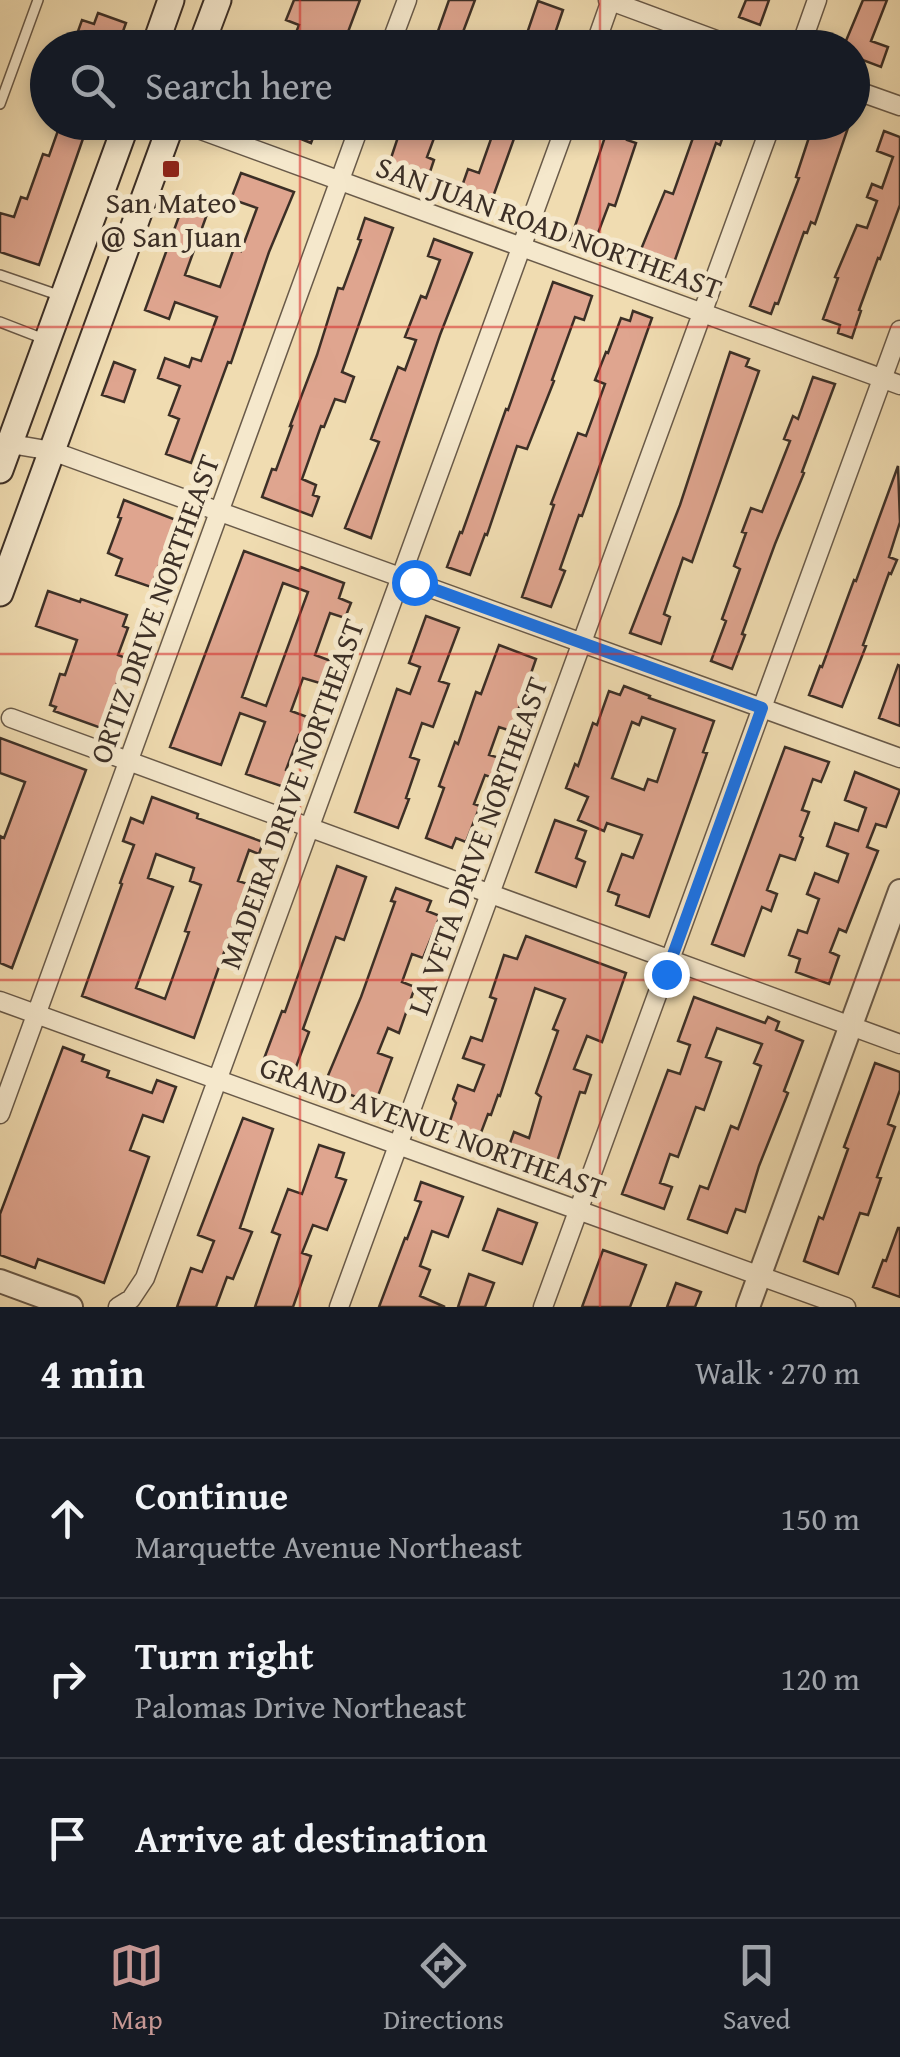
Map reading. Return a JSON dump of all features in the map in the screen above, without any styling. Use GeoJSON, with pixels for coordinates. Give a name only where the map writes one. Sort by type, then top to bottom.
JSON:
{"type":"FeatureCollection","features":[{"type":"Feature","properties":{"kind":"main road"},"geometry":{"type":"LineString","coordinates":[[160,30],[171,0]]}},
{"type":"Feature","properties":{"kind":"main road"},"geometry":{"type":"LineString","coordinates":[[207,30],[218,0]]}},
{"type":"Feature","properties":{"kind":"main road"},"geometry":{"type":"LineString","coordinates":[[0,470],[5,443],[48,340],[120,140]]}},
{"type":"Feature","properties":{"kind":"main road"},"geometry":{"type":"LineString","coordinates":[[0,593],[169,140]]}},
{"type":"Feature","properties":{"kind":"street"},"geometry":{"type":"LineString","coordinates":[[395,30],[406,0]]}},
{"type":"Feature","properties":{"kind":"street"},"geometry":{"type":"LineString","coordinates":[[600,30],[610,0],[690,30]]}},
{"type":"Feature","properties":{"kind":"street"},"geometry":{"type":"LineString","coordinates":[[806,30],[817,0]]}},
{"type":"Feature","properties":{"kind":"street"},"geometry":{"type":"LineString","coordinates":[[870,95],[900,106]]}},
{"type":"Feature","properties":{"kind":"street","name":"SAN JUAN ROAD NORTHEAST"},"geometry":{"type":"LineString","coordinates":[[226,140],[891,382]]}},
{"type":"Feature","properties":{"kind":"street","name":"ORTIZ DRIVE NORTHEAST"},"geometry":{"type":"LineString","coordinates":[[0,1114],[354,140]]}},
{"type":"Feature","properties":{"kind":"street","name":"MADEIRA DRIVE NORTHEAST"},"geometry":{"type":"LineString","coordinates":[[118,1307],[131,1299],[145,1278],[561,140]]}},
{"type":"Feature","properties":{"kind":"street","name":"LA VETA DRIVE NORTHEAST"},"geometry":{"type":"LineString","coordinates":[[339,1307],[765,140]]}},
{"type":"Feature","properties":{"kind":"street"},"geometry":{"type":"LineString","coordinates":[[543,1307],[762,708],[891,382],[900,330]]}},
{"type":"Feature","properties":{"kind":"street"},"geometry":{"type":"LineString","coordinates":[[5,443],[52,450],[900,758]]}},
{"type":"Feature","properties":{"kind":"street"},"geometry":{"type":"LineString","coordinates":[[10,718],[900,1044]]}},
{"type":"Feature","properties":{"kind":"street"},"geometry":{"type":"LineString","coordinates":[[748,1307],[900,890]]}},
{"type":"Feature","properties":{"kind":"street","name":"GRAND AVENUE NORTHEAST"},"geometry":{"type":"LineString","coordinates":[[0,1001],[846,1307]]}},
{"type":"Feature","properties":{"kind":"street"},"geometry":{"type":"LineString","coordinates":[[0,1281],[72,1307]]}},
{"type":"Feature","properties":{"kind":"lane"},"geometry":{"type":"LineString","coordinates":[[0,104],[38,0]]}},
{"type":"Feature","properties":{"kind":"lane"},"geometry":{"type":"LineString","coordinates":[[0,274],[63,297]]}},
{"type":"Feature","properties":{"kind":"lane"},"geometry":{"type":"LineString","coordinates":[[0,322],[48,340]]}},
{"type":"Feature","properties":{"kind":"building"},"geometry":{"type":"Polygon","coordinates":[[[294,0],[360,0],[349,30],[297,30],[299,25],[286,20],[294,0]]]}},
{"type":"Feature","properties":{"kind":"building"},"geometry":{"type":"Polygon","coordinates":[[[449,0],[475,0],[464,30],[438,30],[449,0]]]}},
{"type":"Feature","properties":{"kind":"building"},"geometry":{"type":"Polygon","coordinates":[[[746,0],[769,0],[760,25],[739,17],[746,0]]]}},
{"type":"Feature","properties":{"kind":"building"},"geometry":{"type":"Polygon","coordinates":[[[863,0],[887,0],[871,41],[888,47],[881,67],[870,63],[870,30],[850,30],[863,0]]]}},
{"type":"Feature","properties":{"kind":"building"},"geometry":{"type":"Polygon","coordinates":[[[538,1],[563,10],[556,30],[528,30],[538,1]]]}},
{"type":"Feature","properties":{"kind":"building"},"geometry":{"type":"Polygon","coordinates":[[[98,13],[126,23],[123,30],[78,30],[82,20],[94,24],[98,13]]]}},
{"type":"Feature","properties":{"kind":"building"},"geometry":{"type":"Polygon","coordinates":[[[884,131],[900,137],[900,205],[852,338],[838,333],[840,325],[823,319],[838,278],[835,277],[857,225],[867,228],[877,201],[867,197],[872,184],[882,188],[893,157],[877,151],[884,131]]]}},
{"type":"Feature","properties":{"kind":"building"},"geometry":{"type":"Polygon","coordinates":[[[55,140],[83,140],[39,265],[0,252],[0,213],[14,217],[21,197],[27,199],[43,154],[49,156],[55,140]]]}},
{"type":"Feature","properties":{"kind":"building"},"geometry":{"type":"Polygon","coordinates":[[[397,140],[433,140],[427,157],[434,160],[427,181],[388,167],[397,140]]]}},
{"type":"Feature","properties":{"kind":"building"},"geometry":{"type":"Polygon","coordinates":[[[491,140],[514,140],[489,208],[466,200],[469,192],[461,189],[468,169],[479,173],[491,140]]]}},
{"type":"Feature","properties":{"kind":"building"},"geometry":{"type":"Polygon","coordinates":[[[604,140],[636,143],[615,206],[609,204],[592,249],[570,241],[604,140]]]}},
{"type":"Feature","properties":{"kind":"building"},"geometry":{"type":"Polygon","coordinates":[[[692,140],[722,140],[720,145],[716,143],[669,277],[635,264],[665,191],[673,194],[692,140]]]}},
{"type":"Feature","properties":{"kind":"building"},"geometry":{"type":"Polygon","coordinates":[[[808,140],[844,140],[815,224],[811,222],[807,233],[804,232],[771,314],[750,306],[799,178],[796,177],[808,140]]]}},
{"type":"Feature","properties":{"kind":"building"},"geometry":{"type":"Polygon","coordinates":[[[241,173],[294,192],[191,463],[166,454],[179,419],[169,415],[180,386],[158,378],[165,358],[189,367],[192,358],[201,361],[217,317],[175,302],[169,319],[145,310],[186,197],[210,206],[185,275],[220,287],[234,248],[241,251],[257,208],[231,199],[241,173]]]}},
{"type":"Feature","properties":{"kind":"building"},"geometry":{"type":"Polygon","coordinates":[[[365,218],[393,228],[342,372],[354,377],[345,402],[335,399],[302,479],[316,485],[313,495],[319,497],[312,516],[262,497],[292,426],[338,288],[343,289],[365,218]]]}},
{"type":"Feature","properties":{"kind":"building"},"geometry":{"type":"Polygon","coordinates":[[[434,239],[472,253],[371,538],[345,528],[379,442],[371,439],[381,412],[398,367],[405,370],[416,340],[405,337],[440,260],[428,256],[434,239]]]}},
{"type":"Feature","properties":{"kind":"building"},"geometry":{"type":"Polygon","coordinates":[[[553,282],[592,296],[584,320],[575,317],[527,449],[517,446],[470,575],[447,567],[553,282]]]}},
{"type":"Feature","properties":{"kind":"building"},"geometry":{"type":"Polygon","coordinates":[[[633,311],[652,318],[560,569],[565,571],[551,607],[522,597],[578,433],[586,436],[605,384],[595,380],[621,318],[630,321],[633,311]]]}},
{"type":"Feature","properties":{"kind":"building"},"geometry":{"type":"Polygon","coordinates":[[[730,352],[749,359],[746,366],[759,371],[692,562],[683,558],[664,614],[670,617],[661,644],[630,633],[680,505],[730,352]]]}},
{"type":"Feature","properties":{"kind":"building"},"geometry":{"type":"Polygon","coordinates":[[[114,362],[135,370],[124,402],[102,395],[114,362]]]}},
{"type":"Feature","properties":{"kind":"building"},"geometry":{"type":"Polygon","coordinates":[[[813,377],[835,384],[732,669],[711,661],[740,569],[734,566],[746,533],[742,532],[751,508],[762,512],[790,441],[784,439],[793,416],[798,419],[813,377]]]}},
{"type":"Feature","properties":{"kind":"building"},"geometry":{"type":"Polygon","coordinates":[[[898,466],[900,522],[889,557],[897,560],[842,707],[809,695],[898,466]]]}},
{"type":"Feature","properties":{"kind":"building"},"geometry":{"type":"Polygon","coordinates":[[[124,500],[176,520],[151,587],[116,575],[122,559],[108,553],[124,500]]]}},
{"type":"Feature","properties":{"kind":"building"},"geometry":{"type":"Polygon","coordinates":[[[244,551],[344,583],[339,598],[351,603],[345,618],[330,613],[315,655],[331,661],[323,684],[303,678],[291,711],[310,718],[303,736],[299,735],[284,787],[246,774],[265,722],[240,713],[221,765],[170,747],[244,551]],[[283,583],[242,697],[266,706],[308,592],[283,583]]]}},
{"type":"Feature","properties":{"kind":"building"},"geometry":{"type":"Polygon","coordinates":[[[48,591],[127,615],[123,626],[128,628],[118,655],[126,658],[101,728],[54,711],[56,707],[50,705],[77,640],[36,626],[48,591]]]}},
{"type":"Feature","properties":{"kind":"building"},"geometry":{"type":"Polygon","coordinates":[[[426,616],[459,628],[439,681],[449,684],[433,727],[422,723],[410,757],[419,760],[398,828],[355,812],[397,689],[410,694],[420,667],[409,663],[426,616]]]}},
{"type":"Feature","properties":{"kind":"building"},"geometry":{"type":"Polygon","coordinates":[[[499,645],[536,659],[511,731],[499,727],[489,755],[500,758],[493,778],[485,775],[474,804],[480,806],[466,842],[456,838],[452,848],[426,838],[455,742],[458,744],[476,692],[481,694],[499,645]]]}},
{"type":"Feature","properties":{"kind":"building"},"geometry":{"type":"Polygon","coordinates":[[[900,666],[900,726],[879,718],[900,666]]]}},
{"type":"Feature","properties":{"kind":"building"},"geometry":{"type":"Polygon","coordinates":[[[624,686],[714,721],[703,752],[707,753],[649,917],[616,905],[619,895],[608,891],[622,854],[633,858],[642,835],[607,823],[604,831],[578,820],[588,797],[566,788],[609,691],[620,695],[624,686]],[[642,717],[639,725],[632,722],[612,778],[644,790],[648,779],[657,782],[675,729],[642,717]]]}},
{"type":"Feature","properties":{"kind":"building"},"geometry":{"type":"Polygon","coordinates":[[[0,738],[86,770],[12,968],[0,963],[0,836],[4,838],[25,782],[0,773],[0,738]]]}},
{"type":"Feature","properties":{"kind":"building"},"geometry":{"type":"Polygon","coordinates":[[[785,747],[829,762],[821,782],[813,779],[802,810],[809,812],[795,860],[780,855],[767,890],[777,894],[771,911],[762,907],[744,956],[712,944],[785,747]]]}},
{"type":"Feature","properties":{"kind":"building"},"geometry":{"type":"Polygon","coordinates":[[[855,772],[900,790],[886,827],[876,824],[867,847],[878,851],[846,932],[839,929],[830,952],[839,956],[829,984],[796,972],[800,959],[789,955],[798,930],[807,933],[819,899],[807,894],[815,873],[838,882],[848,854],[827,846],[835,823],[858,831],[866,808],[845,800],[855,772]]]}},
{"type":"Feature","properties":{"kind":"building"},"geometry":{"type":"Polygon","coordinates":[[[152,797],[263,842],[259,854],[249,850],[238,881],[248,884],[194,1038],[82,996],[134,845],[123,841],[131,818],[143,823],[152,797]],[[156,854],[148,878],[173,887],[136,988],[165,999],[201,885],[190,881],[194,868],[156,854]]]}},
{"type":"Feature","properties":{"kind":"building"},"geometry":{"type":"Polygon","coordinates":[[[555,820],[586,831],[576,858],[585,862],[576,887],[536,872],[555,820]]]}},
{"type":"Feature","properties":{"kind":"building"},"geometry":{"type":"Polygon","coordinates":[[[337,866],[366,877],[344,940],[336,937],[303,1029],[309,1032],[293,1075],[262,1064],[282,1011],[285,1012],[337,866]]]}},
{"type":"Feature","properties":{"kind":"building"},"geometry":{"type":"Polygon","coordinates":[[[396,888],[431,901],[427,911],[440,916],[423,958],[412,954],[402,982],[415,987],[399,1033],[388,1028],[378,1053],[392,1058],[375,1104],[324,1085],[361,997],[395,902],[391,901],[396,888]]]}},
{"type":"Feature","properties":{"kind":"building"},"geometry":{"type":"Polygon","coordinates":[[[526,936],[626,973],[602,1042],[587,1036],[574,1069],[591,1075],[585,1093],[580,1092],[554,1171],[506,1154],[514,1132],[529,1138],[541,1097],[536,1093],[565,999],[535,988],[500,1096],[479,1138],[448,1127],[458,1085],[474,1091],[484,1065],[463,1058],[471,1037],[482,1041],[496,999],[490,997],[504,955],[517,959],[526,936]]]}},
{"type":"Feature","properties":{"kind":"building"},"geometry":{"type":"Polygon","coordinates":[[[694,997],[765,1023],[768,1017],[779,1022],[776,1030],[803,1041],[745,1212],[736,1209],[727,1233],[688,1219],[700,1186],[708,1189],[731,1126],[738,1129],[761,1066],[754,1063],[762,1044],[717,1028],[706,1057],[721,1062],[704,1110],[696,1107],[678,1157],[670,1154],[660,1183],[672,1187],[664,1209],[622,1194],[668,1070],[680,1074],[690,1045],[678,1041],[694,997]]]}},
{"type":"Feature","properties":{"kind":"building"},"geometry":{"type":"Polygon","coordinates":[[[63,1047],[84,1055],[82,1061],[109,1071],[107,1077],[152,1093],[157,1080],[176,1087],[163,1122],[143,1115],[130,1150],[149,1157],[104,1283],[38,1259],[35,1268],[0,1255],[0,1214],[63,1047]]]}},
{"type":"Feature","properties":{"kind":"building"},"geometry":{"type":"Polygon","coordinates":[[[875,1063],[900,1072],[900,1090],[888,1124],[895,1127],[868,1215],[860,1213],[838,1274],[804,1261],[819,1217],[823,1219],[875,1063]]]}},
{"type":"Feature","properties":{"kind":"building"},"geometry":{"type":"Polygon","coordinates":[[[243,1118],[273,1129],[240,1228],[252,1232],[233,1279],[227,1277],[216,1307],[177,1307],[191,1268],[202,1272],[214,1241],[198,1235],[243,1118]]]}},
{"type":"Feature","properties":{"kind":"building"},"geometry":{"type":"Polygon","coordinates":[[[319,1145],[344,1153],[336,1177],[346,1180],[327,1230],[313,1225],[302,1253],[311,1256],[293,1307],[255,1307],[280,1235],[272,1232],[288,1189],[302,1194],[319,1145]]]}},
{"type":"Feature","properties":{"kind":"building"},"geometry":{"type":"Polygon","coordinates":[[[421,1182],[463,1197],[448,1237],[432,1231],[420,1266],[430,1270],[420,1296],[445,1307],[379,1307],[421,1202],[415,1200],[421,1182]]]}},
{"type":"Feature","properties":{"kind":"building"},"geometry":{"type":"Polygon","coordinates":[[[498,1209],[537,1223],[522,1264],[483,1250],[498,1209]]]}},
{"type":"Feature","properties":{"kind":"building"},"geometry":{"type":"Polygon","coordinates":[[[900,1228],[900,1297],[873,1287],[900,1228]]]}},
{"type":"Feature","properties":{"kind":"building"},"geometry":{"type":"Polygon","coordinates":[[[603,1250],[646,1265],[630,1307],[582,1307],[603,1250]]]}},
{"type":"Feature","properties":{"kind":"building"},"geometry":{"type":"Polygon","coordinates":[[[469,1274],[494,1283],[485,1307],[458,1307],[469,1274]]]}},
{"type":"Feature","properties":{"kind":"building"},"geometry":{"type":"Polygon","coordinates":[[[676,1283],[701,1292],[695,1307],[667,1307],[676,1283]]]}},
{"type":"Feature","properties":{"kind":"place","name":"San Mateo @ San Juan"},"geometry":{"type":"Point","coordinates":[171,169]}},
{"type":"Feature","properties":{"kind":"route"},"geometry":{"type":"LineString","coordinates":[[414,582],[762,708],[666,974]]}}]}
